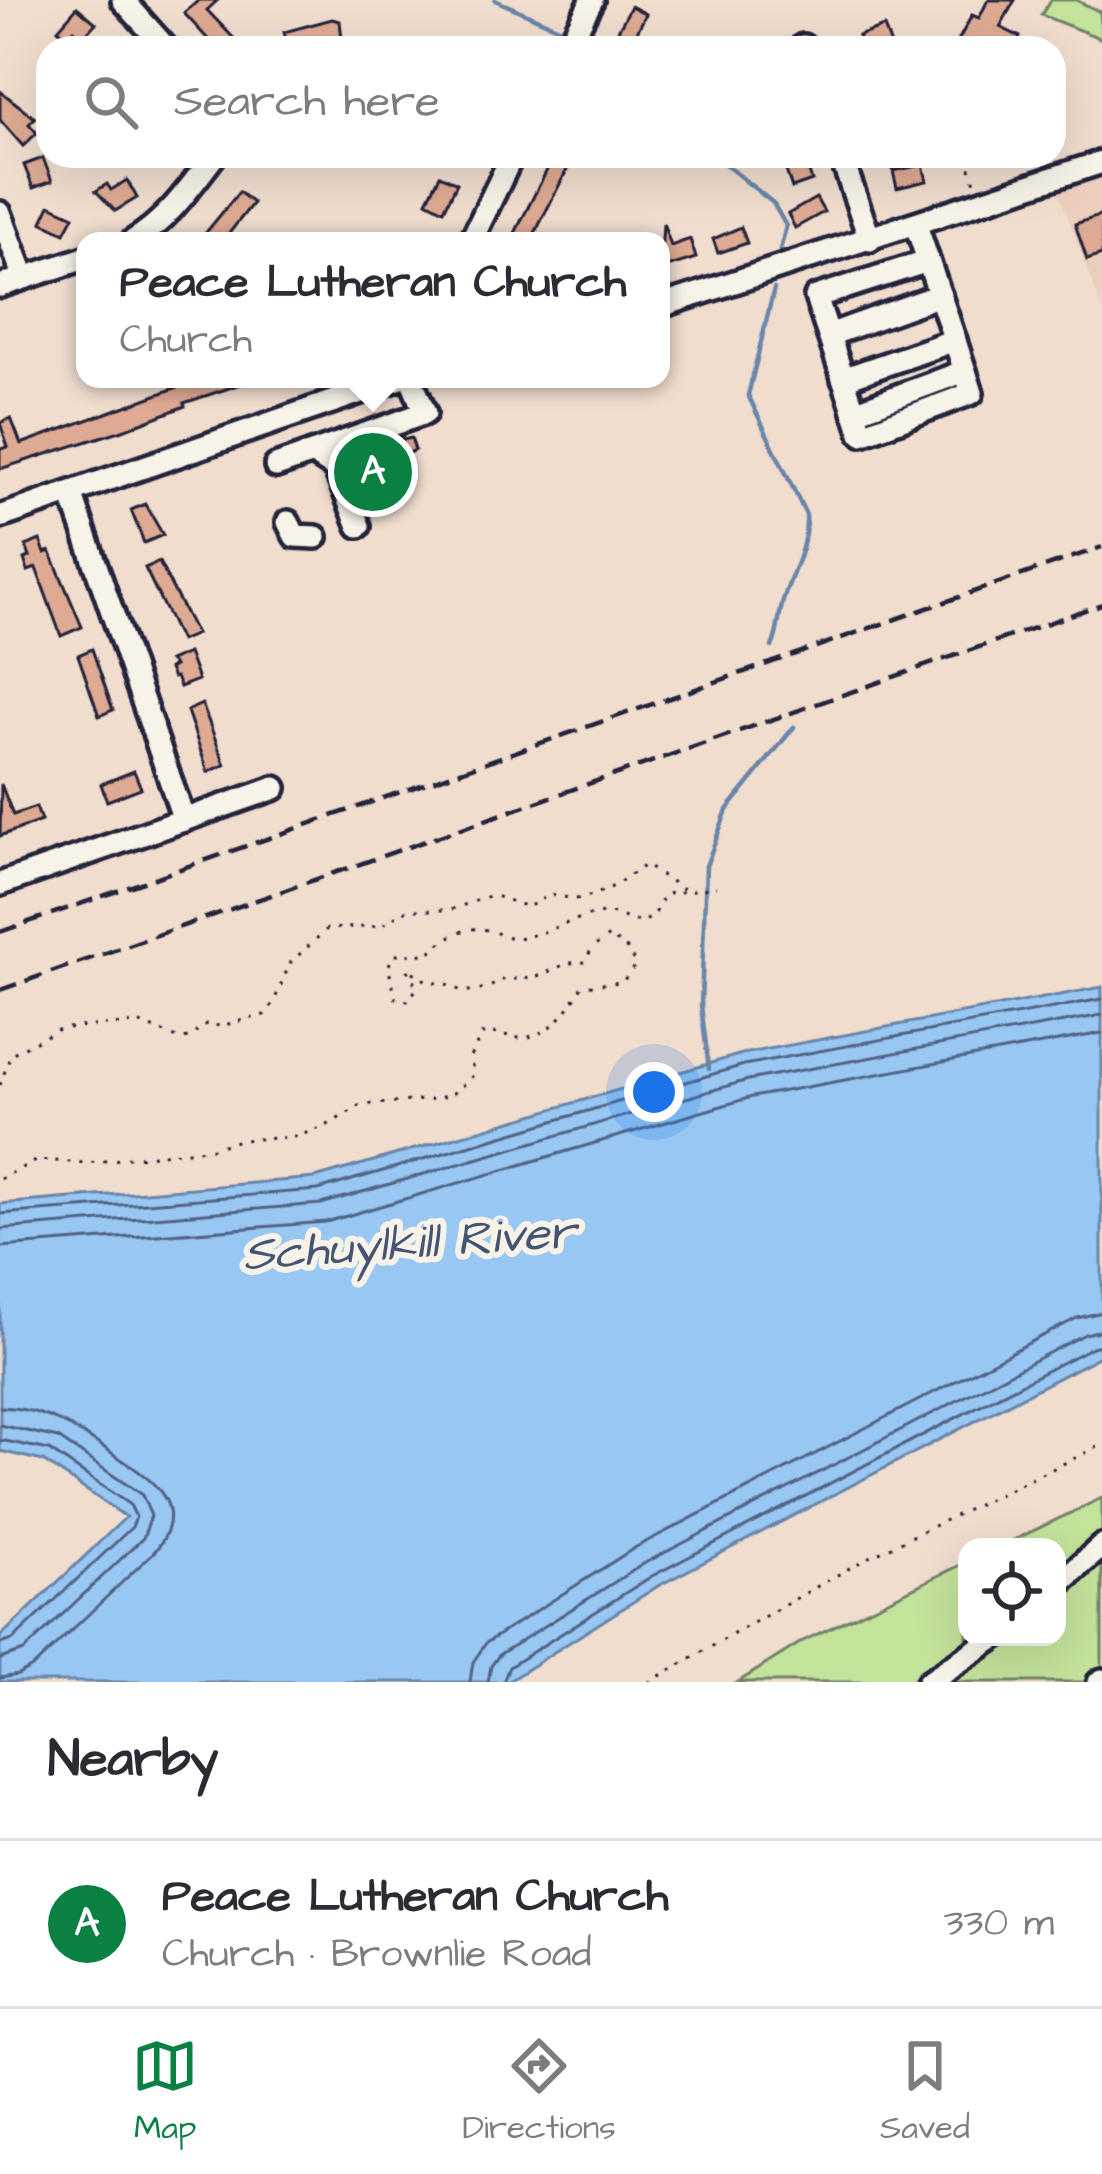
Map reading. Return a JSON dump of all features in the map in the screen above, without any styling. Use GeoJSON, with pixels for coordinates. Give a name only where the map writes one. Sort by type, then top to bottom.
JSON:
{"type":"FeatureCollection","features":[{"type":"Feature","properties":{"kind":"street"},"geometry":{"type":"LineString","coordinates":[[123,0],[155,36]]}},
{"type":"Feature","properties":{"kind":"street"},"geometry":{"type":"LineString","coordinates":[[573,36],[587,9]]}},
{"type":"Feature","properties":{"kind":"street"},"geometry":{"type":"LineString","coordinates":[[670,303],[1102,162]]}},
{"type":"Feature","properties":{"kind":"street"},"geometry":{"type":"LineString","coordinates":[[148,232],[205,168]]}},
{"type":"Feature","properties":{"kind":"street"},"geometry":{"type":"LineString","coordinates":[[475,232],[502,168]]}},
{"type":"Feature","properties":{"kind":"street"},"geometry":{"type":"LineString","coordinates":[[845,168],[870,240]]}},
{"type":"Feature","properties":{"kind":"street"},"geometry":{"type":"LineString","coordinates":[[0,213],[24,278]]}},
{"type":"Feature","properties":{"kind":"street"},"geometry":{"type":"LineString","coordinates":[[916,225],[965,371],[854,412],[816,297],[928,261]]}},
{"type":"Feature","properties":{"kind":"street"},"geometry":{"type":"LineString","coordinates":[[0,286],[76,261]]}},
{"type":"Feature","properties":{"kind":"street"},"geometry":{"type":"LineString","coordinates":[[829,334],[940,295]]}},
{"type":"Feature","properties":{"kind":"street"},"geometry":{"type":"LineString","coordinates":[[843,379],[955,340]]}},
{"type":"Feature","properties":{"kind":"street"},"geometry":{"type":"LineString","coordinates":[[0,517],[372,388]]}},
{"type":"Feature","properties":{"kind":"street"},"geometry":{"type":"LineString","coordinates":[[276,466],[424,413],[414,388]]}},
{"type":"Feature","properties":{"kind":"street"},"geometry":{"type":"LineString","coordinates":[[312,453],[335,468],[359,526]]}},
{"type":"Feature","properties":{"kind":"street"},"geometry":{"type":"LineString","coordinates":[[71,493],[184,820]]}},
{"type":"Feature","properties":{"kind":"street"},"geometry":{"type":"LineString","coordinates":[[288,522],[295,536],[316,537]]}},
{"type":"Feature","properties":{"kind":"street"},"geometry":{"type":"LineString","coordinates":[[0,884],[275,788]]}},
{"type":"Feature","properties":{"kind":"street"},"geometry":{"type":"LineString","coordinates":[[1066,1578],[1102,1546]]}},
{"type":"Feature","properties":{"kind":"street"},"geometry":{"type":"LineString","coordinates":[[928,1682],[982,1646]]}},
{"type":"Feature","properties":{"kind":"path"},"geometry":{"type":"LineString","coordinates":[[970,168],[982,202]]}},
{"type":"Feature","properties":{"kind":"path"},"geometry":{"type":"LineString","coordinates":[[0,1085],[11,1054],[57,1030],[140,1023],[180,1039],[189,1038],[206,1024],[233,1024],[264,1015],[290,963],[327,929],[381,926],[407,910],[450,910],[492,895],[528,907],[550,895],[576,899],[614,886],[645,865],[685,890]]}},
{"type":"Feature","properties":{"kind":"path"},"geometry":{"type":"LineString","coordinates":[[0,1179],[38,1160],[87,1163],[213,1148],[239,1140],[295,1137],[326,1126],[361,1105],[437,1100],[474,1075],[470,1057],[482,1034],[500,1031],[520,1038],[542,1030],[565,1017],[582,986],[622,982],[636,965],[627,949],[608,936],[591,949],[586,962],[568,962],[522,981],[502,980],[488,988],[462,992],[427,981],[407,968],[417,988],[403,1001],[396,999],[389,979],[388,966],[395,956],[428,955],[439,942],[467,931],[485,929],[508,938],[529,937],[575,917],[612,912],[636,922],[646,920],[656,913],[665,894],[716,887]]}},
{"type":"Feature","properties":{"kind":"path"},"geometry":{"type":"LineString","coordinates":[[650,1682],[869,1557],[1102,1445]]}},
{"type":"Feature","properties":{"kind":"shaded area"},"geometry":{"type":"Polygon","coordinates":[[[1102,175],[1102,309],[1058,191],[1102,175]]]}},
{"type":"Feature","properties":{"kind":"green space"},"geometry":{"type":"Polygon","coordinates":[[[1051,0],[1076,0],[1100,12],[1102,39],[1041,15],[1051,0]]]}},
{"type":"Feature","properties":{"kind":"green space"},"geometry":{"type":"Polygon","coordinates":[[[1102,1498],[1102,1682],[738,1682],[803,1641],[958,1566],[958,1646],[1066,1646],[1066,1538],[1018,1538],[1102,1498]]]}},
{"type":"Feature","properties":{"kind":"water","name":"Schuylkill River"},"geometry":{"type":"Polygon","coordinates":[[[1102,987],[1102,1355],[658,1586],[507,1682],[0,1682],[0,1637],[126,1517],[43,1461],[0,1451],[0,1204],[315,1178],[742,1054],[1102,987]]]}},
{"type":"Feature","properties":{"kind":"building"},"geometry":{"type":"Polygon","coordinates":[[[199,0],[218,0],[207,10],[232,36],[205,36],[184,13],[199,0]]]}},
{"type":"Feature","properties":{"kind":"building"},"geometry":{"type":"Polygon","coordinates":[[[988,0],[1015,0],[1000,27],[1018,36],[961,36],[972,15],[979,18],[988,0]]]}},
{"type":"Feature","properties":{"kind":"building"},"geometry":{"type":"Polygon","coordinates":[[[631,6],[646,14],[635,36],[615,36],[631,6]]]}},
{"type":"Feature","properties":{"kind":"building"},"geometry":{"type":"Polygon","coordinates":[[[77,7],[96,23],[84,36],[74,30],[67,36],[58,29],[77,7]]]}},
{"type":"Feature","properties":{"kind":"building"},"geometry":{"type":"Polygon","coordinates":[[[332,19],[340,21],[342,36],[285,36],[284,32],[332,19]]]}},
{"type":"Feature","properties":{"kind":"building"},"geometry":{"type":"Polygon","coordinates":[[[884,27],[887,36],[858,36],[884,27]]]}},
{"type":"Feature","properties":{"kind":"building"},"geometry":{"type":"Polygon","coordinates":[[[0,91],[35,118],[29,124],[36,134],[23,146],[0,120],[0,91]]]}},
{"type":"Feature","properties":{"kind":"building"},"geometry":{"type":"Polygon","coordinates":[[[36,161],[36,168],[47,168],[52,181],[33,188],[24,165],[36,161]]]}},
{"type":"Feature","properties":{"kind":"building"},"geometry":{"type":"Polygon","coordinates":[[[548,168],[568,168],[536,232],[516,232],[548,168]]]}},
{"type":"Feature","properties":{"kind":"building"},"geometry":{"type":"Polygon","coordinates":[[[785,168],[808,168],[812,181],[792,188],[785,168]]]}},
{"type":"Feature","properties":{"kind":"building"},"geometry":{"type":"Polygon","coordinates":[[[924,168],[927,181],[897,188],[893,171],[924,168]]]}},
{"type":"Feature","properties":{"kind":"building"},"geometry":{"type":"Polygon","coordinates":[[[440,175],[457,183],[444,210],[427,201],[440,175]]]}},
{"type":"Feature","properties":{"kind":"building"},"geometry":{"type":"Polygon","coordinates":[[[127,180],[137,198],[115,211],[96,191],[107,184],[111,190],[127,180]]]}},
{"type":"Feature","properties":{"kind":"building"},"geometry":{"type":"Polygon","coordinates":[[[239,192],[253,203],[230,232],[206,232],[239,192]]]}},
{"type":"Feature","properties":{"kind":"building"},"geometry":{"type":"Polygon","coordinates":[[[816,198],[824,212],[795,228],[788,214],[816,198]]]}},
{"type":"Feature","properties":{"kind":"building"},"geometry":{"type":"Polygon","coordinates":[[[50,205],[74,216],[65,233],[42,222],[50,205]]]}},
{"type":"Feature","properties":{"kind":"building"},"geometry":{"type":"Polygon","coordinates":[[[1102,215],[1102,255],[1087,260],[1075,224],[1102,215]]]}},
{"type":"Feature","properties":{"kind":"building"},"geometry":{"type":"Polygon","coordinates":[[[741,227],[747,243],[718,253],[713,239],[741,227]]]}},
{"type":"Feature","properties":{"kind":"building"},"geometry":{"type":"Polygon","coordinates":[[[690,239],[696,258],[670,266],[670,243],[690,239]]]}},
{"type":"Feature","properties":{"kind":"building"},"geometry":{"type":"Polygon","coordinates":[[[175,388],[229,388],[123,430],[0,469],[0,449],[8,447],[0,423],[11,418],[21,444],[175,388]]]}},
{"type":"Feature","properties":{"kind":"building"},"geometry":{"type":"Polygon","coordinates":[[[411,438],[415,450],[390,462],[397,482],[362,494],[347,457],[411,438]]]}},
{"type":"Feature","properties":{"kind":"building"},"geometry":{"type":"Polygon","coordinates":[[[145,504],[163,535],[144,543],[131,510],[145,504]]]}},
{"type":"Feature","properties":{"kind":"building"},"geometry":{"type":"Polygon","coordinates":[[[40,540],[45,553],[50,551],[82,627],[61,636],[36,568],[28,571],[24,559],[30,557],[26,546],[40,540]]]}},
{"type":"Feature","properties":{"kind":"building"},"geometry":{"type":"Polygon","coordinates":[[[159,562],[196,634],[180,641],[145,568],[159,562]]]}},
{"type":"Feature","properties":{"kind":"building"},"geometry":{"type":"Polygon","coordinates":[[[92,649],[113,710],[99,716],[78,655],[92,649]]]}},
{"type":"Feature","properties":{"kind":"building"},"geometry":{"type":"Polygon","coordinates":[[[188,653],[198,680],[180,687],[169,661],[188,653]]]}},
{"type":"Feature","properties":{"kind":"building"},"geometry":{"type":"Polygon","coordinates":[[[202,704],[225,765],[208,772],[187,711],[202,704]]]}},
{"type":"Feature","properties":{"kind":"building"},"geometry":{"type":"Polygon","coordinates":[[[134,771],[141,788],[107,801],[101,784],[134,771]]]}},
{"type":"Feature","properties":{"kind":"building"},"geometry":{"type":"Polygon","coordinates":[[[1,784],[13,815],[36,807],[41,821],[0,836],[1,784]]]}},
{"type":"Feature","properties":{"kind":"waterway"},"geometry":{"type":"LineString","coordinates":[[495,0],[566,31]]}},
{"type":"Feature","properties":{"kind":"waterway"},"geometry":{"type":"LineString","coordinates":[[730,168],[773,203],[786,226],[780,250]]}},
{"type":"Feature","properties":{"kind":"waterway"},"geometry":{"type":"LineString","coordinates":[[772,647],[804,541],[806,515],[748,395],[774,289]]}},
{"type":"Feature","properties":{"kind":"waterway"},"geometry":{"type":"LineString","coordinates":[[709,1069],[701,1006],[706,866],[727,810],[794,727]]}},
{"type":"Feature","properties":{"kind":"railway"},"geometry":{"type":"LineString","coordinates":[[0,932],[1102,547]]}},
{"type":"Feature","properties":{"kind":"railway"},"geometry":{"type":"LineString","coordinates":[[0,990],[1102,604]]}},
{"type":"Feature","properties":{"kind":"place","name":"Peace Lutheran Church"},"geometry":{"type":"Point","coordinates":[373,472]}}]}
